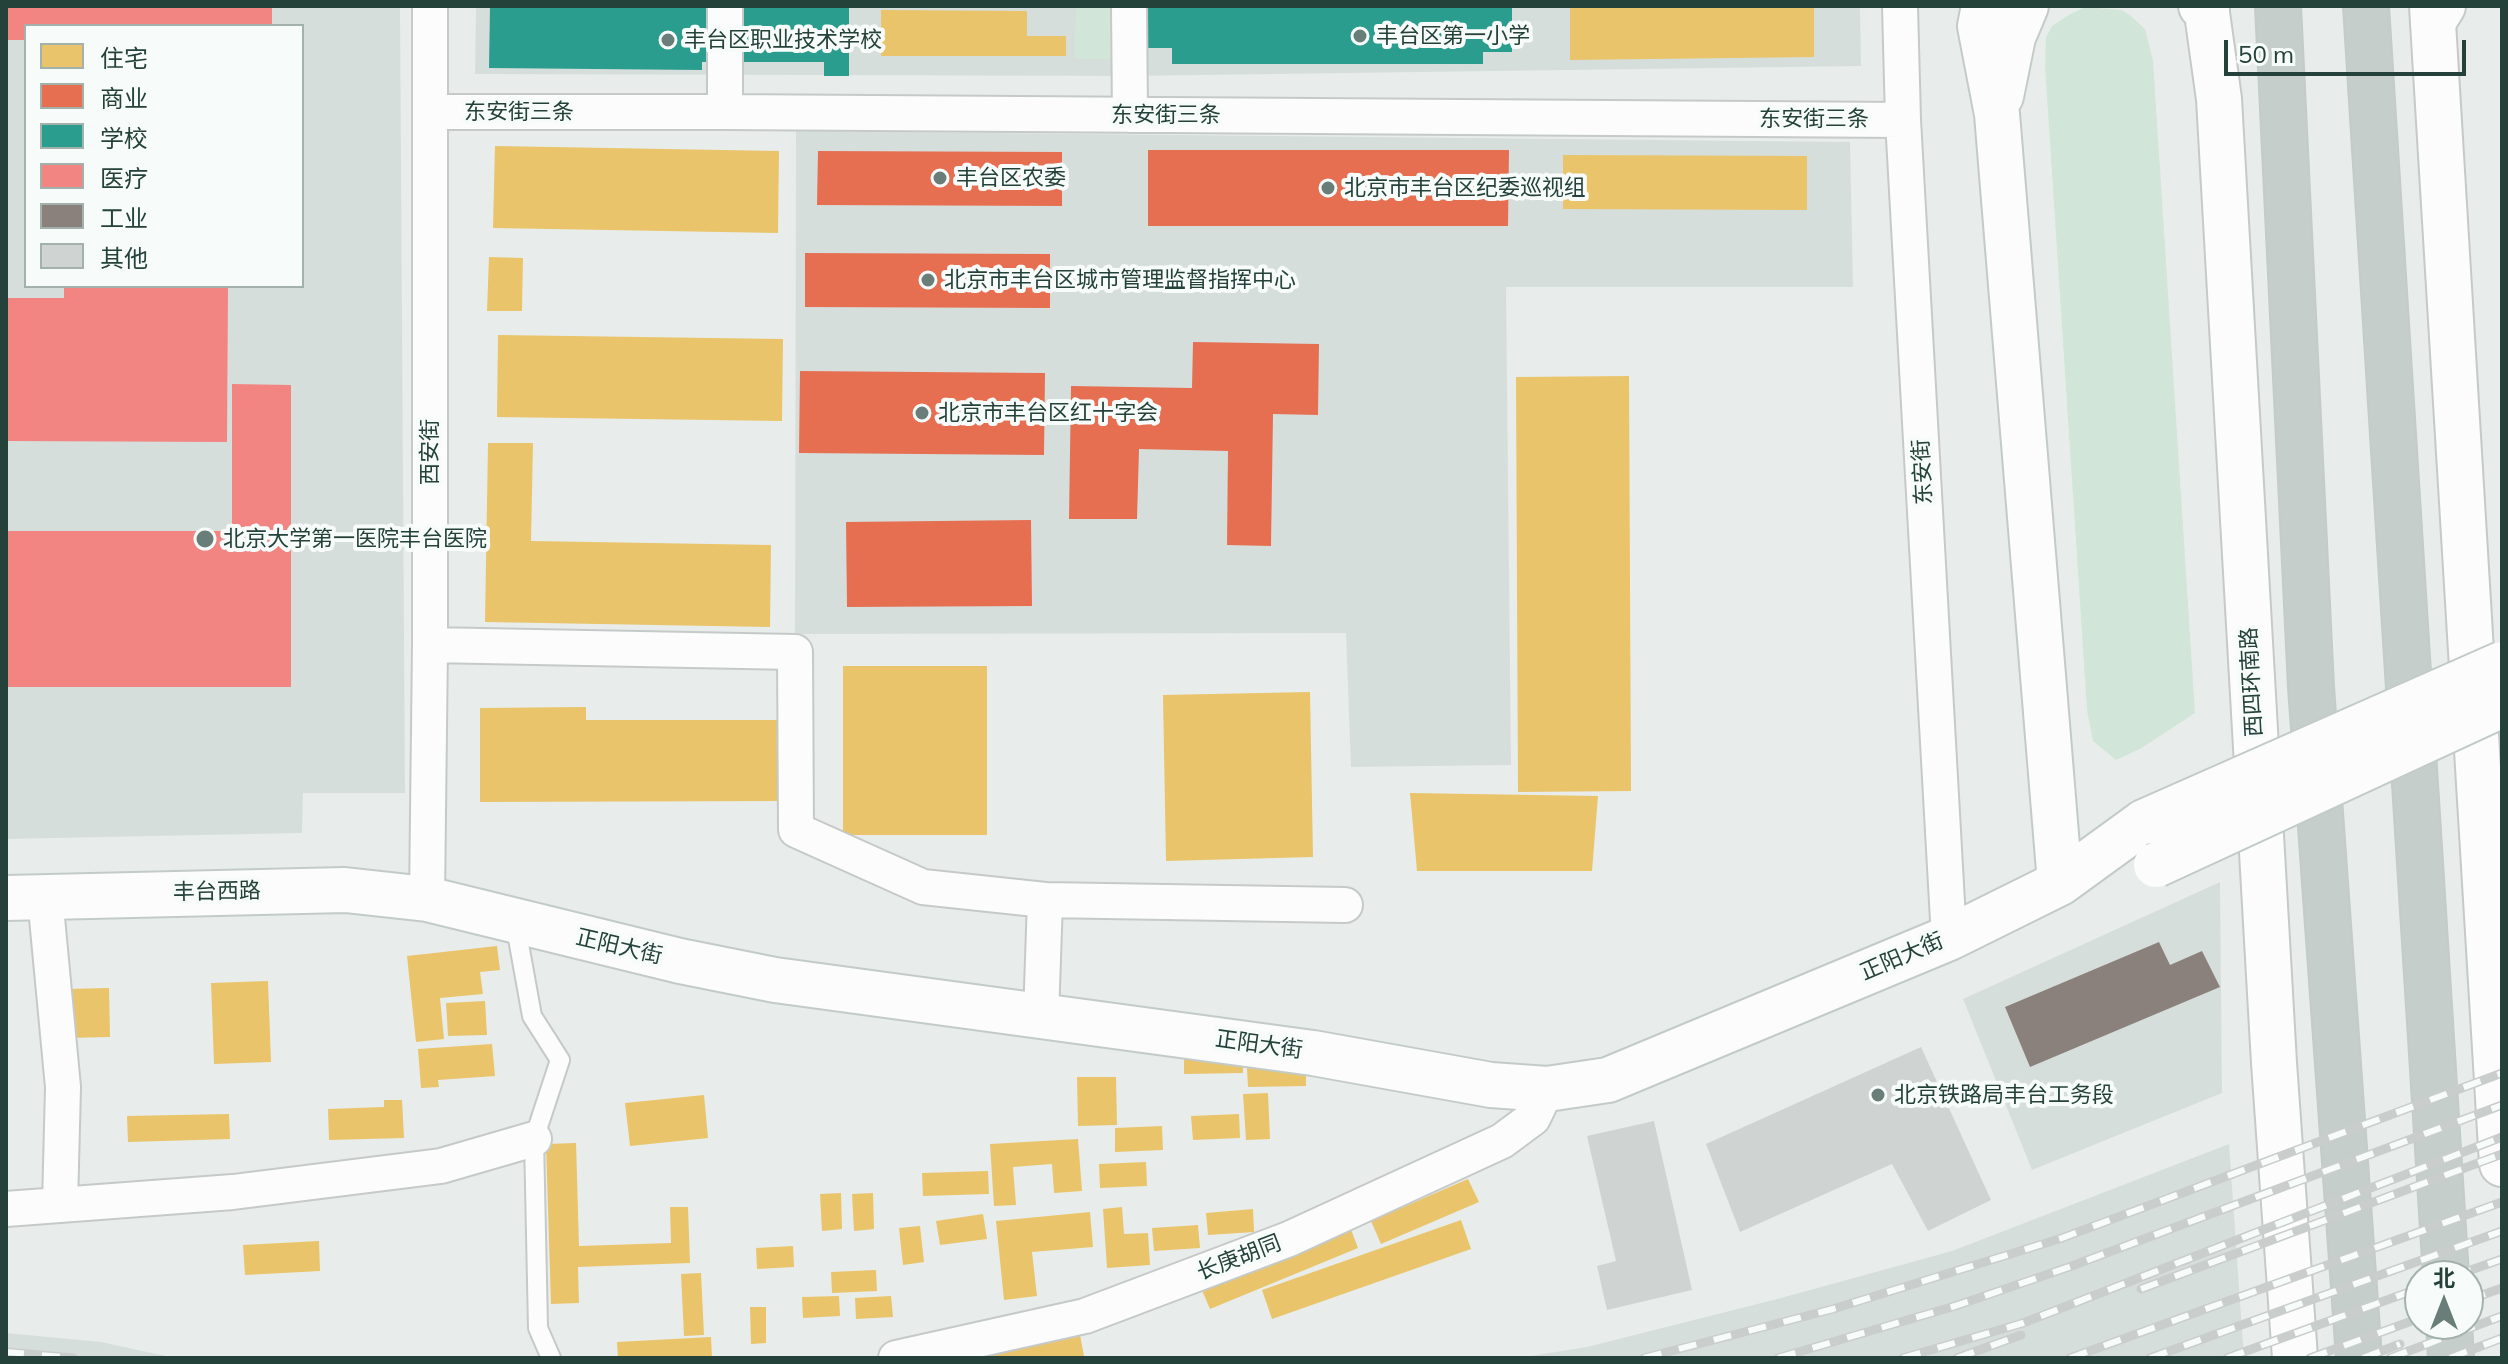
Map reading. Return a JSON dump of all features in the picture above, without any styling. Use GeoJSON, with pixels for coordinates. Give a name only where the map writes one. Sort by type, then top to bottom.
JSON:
{"type":"FeatureCollection","features":[{"type":"Feature","properties":{"kind":"highway"},"geometry":{"type":"LineString","coordinates":[[2278,6],[2311,687],[2359,1358]]}},
{"type":"Feature","properties":{"kind":"highway"},"geometry":{"type":"LineString","coordinates":[[2366,6],[2445,1260]]}},
{"type":"Feature","properties":{"kind":"main road"},"geometry":{"type":"LineString","coordinates":[[1984,6],[1980,26],[1997,114],[2060,883]]}},
{"type":"Feature","properties":{"kind":"main road"},"geometry":{"type":"LineString","coordinates":[[1997,114],[2013,37],[2026,6]]}},
{"type":"Feature","properties":{"kind":"main road","name":"西四环南路"},"geometry":{"type":"LineString","coordinates":[[2205,8],[2219,99],[2273,1048],[2295,1358]]}},
{"type":"Feature","properties":{"kind":"main road"},"geometry":{"type":"LineString","coordinates":[[2436,11],[2502,1164]]}},
{"type":"Feature","properties":{"kind":"main road","name":"正阳大街"},"geometry":{"type":"LineString","coordinates":[[427,899],[680,961],[775,980],[1313,1053],[1491,1085],[1547,1089],[1608,1080],[1949,938],[2060,883],[2144,822],[2502,664]]}},
{"type":"Feature","properties":{"kind":"main road","name":"正阳大街"},"geometry":{"type":"LineString","coordinates":[[2060,883],[2156,865],[2502,705]]}},
{"type":"Feature","properties":{"kind":"main road","name":"丰台西路"},"geometry":{"type":"LineString","coordinates":[[25,898],[345,890],[427,899]]}},
{"type":"Feature","properties":{"kind":"street","name":"西安街"},"geometry":{"type":"LineString","coordinates":[[427,899],[430,6]]}},
{"type":"Feature","properties":{"kind":"street"},"geometry":{"type":"LineString","coordinates":[[725,6],[725,112]]}},
{"type":"Feature","properties":{"kind":"street"},"geometry":{"type":"LineString","coordinates":[[1129,6],[1130,115]]}},
{"type":"Feature","properties":{"kind":"street","name":"东安街"},"geometry":{"type":"LineString","coordinates":[[1900,6],[1903,120],[1949,938]]}},
{"type":"Feature","properties":{"kind":"street","name":"东安街三条"},"geometry":{"type":"LineString","coordinates":[[430,112],[1903,120]]}},
{"type":"Feature","properties":{"kind":"street"},"geometry":{"type":"LineString","coordinates":[[430,645],[795,652],[796,830],[923,887],[1045,900],[1345,905]]}},
{"type":"Feature","properties":{"kind":"street"},"geometry":{"type":"LineString","coordinates":[[25,898],[63,1087],[60,1205]]}},
{"type":"Feature","properties":{"kind":"street"},"geometry":{"type":"LineString","coordinates":[[1041,1017],[1045,900]]}},
{"type":"Feature","properties":{"kind":"street","name":"长庚胡同"},"geometry":{"type":"LineString","coordinates":[[896,1358],[1085,1316],[1289,1239],[1502,1141],[1533,1118],[1547,1089]]}},
{"type":"Feature","properties":{"kind":"street"},"geometry":{"type":"LineString","coordinates":[[6,1209],[233,1192],[441,1166],[534,1139]]}},
{"type":"Feature","properties":{"kind":"lane"},"geometry":{"type":"LineString","coordinates":[[515,922],[532,1016],[560,1060],[534,1139],[538,1328],[551,1358]]}},
{"type":"Feature","properties":{"kind":"shaded area","name":"北京大学第一医院丰台医院"},"geometry":{"type":"Polygon","coordinates":[[[6,6],[400,6],[405,793],[303,793],[302,833],[6,839],[6,6]]]}},
{"type":"Feature","properties":{"kind":"shaded area","name":"丰台区第一小学"},"geometry":{"type":"Polygon","coordinates":[[[476,6],[1860,6],[1861,66],[1129,76],[475,74],[476,6]]]}},
{"type":"Feature","properties":{"kind":"shaded area"},"geometry":{"type":"Polygon","coordinates":[[[796,131],[1850,142],[1853,287],[1506,287],[1511,765],[1351,767],[1346,633],[795,634],[796,131]]]}},
{"type":"Feature","properties":{"kind":"shaded area"},"geometry":{"type":"Polygon","coordinates":[[[2220,882],[2222,1093],[2032,1170],[1963,999],[2220,882]]]}},
{"type":"Feature","properties":{"kind":"shaded area"},"geometry":{"type":"Polygon","coordinates":[[[2229,1144],[2244,1358],[1518,1358],[1587,1347],[1952,1251],[2229,1144]]]}},
{"type":"Feature","properties":{"kind":"shaded area"},"geometry":{"type":"Polygon","coordinates":[[[6,1333],[101,1342],[175,1358],[6,1358],[6,1333]]]}},
{"type":"Feature","properties":{"kind":"green space"},"geometry":{"type":"Polygon","coordinates":[[[1076,6],[1117,6],[1116,59],[1075,59],[1076,6]]]}},
{"type":"Feature","properties":{"kind":"green space"},"geometry":{"type":"Polygon","coordinates":[[[2086,7],[2122,10],[2131,16],[2145,29],[2153,60],[2195,713],[2140,749],[2116,760],[2093,741],[2087,710],[2045,66],[2046,37],[2052,26],[2086,7]]]}},
{"type":"Feature","properties":{"kind":"building: 住宅"},"geometry":{"type":"Polygon","coordinates":[[[1570,6],[1814,6],[1814,57],[1570,60],[1570,6]]]}},
{"type":"Feature","properties":{"kind":"building: 住宅"},"geometry":{"type":"Polygon","coordinates":[[[881,10],[1027,11],[1027,36],[1066,36],[1066,56],[881,56],[881,10]]]}},
{"type":"Feature","properties":{"kind":"building: 住宅"},"geometry":{"type":"Polygon","coordinates":[[[495,146],[779,151],[778,233],[493,228],[495,146]]]}},
{"type":"Feature","properties":{"kind":"building: 住宅"},"geometry":{"type":"Polygon","coordinates":[[[1563,155],[1807,156],[1807,210],[1563,209],[1563,155]]]}},
{"type":"Feature","properties":{"kind":"building: 住宅"},"geometry":{"type":"Polygon","coordinates":[[[489,257],[523,258],[522,311],[487,311],[489,257]]]}},
{"type":"Feature","properties":{"kind":"building: 住宅"},"geometry":{"type":"Polygon","coordinates":[[[498,335],[783,339],[782,421],[497,417],[498,335]]]}},
{"type":"Feature","properties":{"kind":"building: 住宅"},"geometry":{"type":"Polygon","coordinates":[[[1629,376],[1631,791],[1518,792],[1516,377],[1629,376]]]}},
{"type":"Feature","properties":{"kind":"building: 住宅"},"geometry":{"type":"Polygon","coordinates":[[[488,443],[533,443],[531,541],[771,545],[770,627],[485,622],[488,443]]]}},
{"type":"Feature","properties":{"kind":"building: 住宅"},"geometry":{"type":"Polygon","coordinates":[[[843,666],[987,666],[987,835],[843,835],[843,666]]]}},
{"type":"Feature","properties":{"kind":"building: 住宅"},"geometry":{"type":"Polygon","coordinates":[[[1310,692],[1313,857],[1166,861],[1163,695],[1310,692]]]}},
{"type":"Feature","properties":{"kind":"building: 住宅"},"geometry":{"type":"Polygon","coordinates":[[[586,707],[586,720],[778,720],[778,801],[480,802],[480,708],[586,707]]]}},
{"type":"Feature","properties":{"kind":"building: 住宅"},"geometry":{"type":"Polygon","coordinates":[[[1410,793],[1598,796],[1592,871],[1417,871],[1410,793]]]}},
{"type":"Feature","properties":{"kind":"building: 住宅"},"geometry":{"type":"Polygon","coordinates":[[[497,946],[500,970],[480,972],[483,994],[440,998],[444,1039],[416,1042],[407,956],[497,946]]]}},
{"type":"Feature","properties":{"kind":"building: 住宅"},"geometry":{"type":"Polygon","coordinates":[[[268,981],[271,1062],[214,1064],[211,983],[268,981]]]}},
{"type":"Feature","properties":{"kind":"building: 住宅"},"geometry":{"type":"Polygon","coordinates":[[[109,988],[110,1037],[67,1038],[66,989],[109,988]]]}},
{"type":"Feature","properties":{"kind":"building: 住宅"},"geometry":{"type":"Polygon","coordinates":[[[485,1001],[487,1035],[448,1036],[446,1003],[485,1001]]]}},
{"type":"Feature","properties":{"kind":"building: 住宅"},"geometry":{"type":"Polygon","coordinates":[[[492,1044],[495,1076],[438,1080],[439,1087],[421,1088],[418,1049],[492,1044]]]}},
{"type":"Feature","properties":{"kind":"building: 住宅"},"geometry":{"type":"Polygon","coordinates":[[[1243,1053],[1243,1073],[1184,1074],[1184,1054],[1243,1053]]]}},
{"type":"Feature","properties":{"kind":"building: 住宅"},"geometry":{"type":"Polygon","coordinates":[[[1306,1067],[1306,1086],[1248,1087],[1247,1068],[1306,1067]]]}},
{"type":"Feature","properties":{"kind":"building: 住宅"},"geometry":{"type":"Polygon","coordinates":[[[1077,1077],[1116,1077],[1117,1125],[1078,1126],[1077,1077]]]}},
{"type":"Feature","properties":{"kind":"building: 住宅"},"geometry":{"type":"Polygon","coordinates":[[[1268,1093],[1270,1139],[1246,1140],[1243,1094],[1268,1093]]]}},
{"type":"Feature","properties":{"kind":"building: 住宅"},"geometry":{"type":"Polygon","coordinates":[[[704,1095],[708,1138],[630,1146],[625,1103],[704,1095]]]}},
{"type":"Feature","properties":{"kind":"building: 住宅"},"geometry":{"type":"Polygon","coordinates":[[[384,1100],[402,1100],[404,1138],[329,1140],[328,1109],[384,1107],[384,1100]]]}},
{"type":"Feature","properties":{"kind":"building: 住宅"},"geometry":{"type":"Polygon","coordinates":[[[229,1114],[230,1139],[128,1142],[127,1116],[229,1114]]]}},
{"type":"Feature","properties":{"kind":"building: 住宅"},"geometry":{"type":"Polygon","coordinates":[[[1239,1114],[1240,1138],[1193,1140],[1191,1116],[1239,1114]]]}},
{"type":"Feature","properties":{"kind":"building: 住宅"},"geometry":{"type":"Polygon","coordinates":[[[1162,1126],[1163,1150],[1115,1152],[1115,1128],[1162,1126]]]}},
{"type":"Feature","properties":{"kind":"building: 住宅"},"geometry":{"type":"Polygon","coordinates":[[[1078,1139],[1082,1191],[1054,1193],[1052,1164],[1013,1167],[1016,1205],[994,1206],[990,1144],[1078,1139]]]}},
{"type":"Feature","properties":{"kind":"building: 住宅"},"geometry":{"type":"Polygon","coordinates":[[[576,1143],[579,1246],[671,1243],[670,1207],[688,1207],[690,1263],[578,1267],[579,1303],[551,1304],[546,1144],[576,1143]]]}},
{"type":"Feature","properties":{"kind":"building: 住宅"},"geometry":{"type":"Polygon","coordinates":[[[1146,1162],[1147,1186],[1100,1188],[1099,1164],[1146,1162]]]}},
{"type":"Feature","properties":{"kind":"building: 住宅"},"geometry":{"type":"Polygon","coordinates":[[[988,1171],[989,1194],[923,1196],[922,1173],[988,1171]]]}},
{"type":"Feature","properties":{"kind":"building: 住宅"},"geometry":{"type":"Polygon","coordinates":[[[1468,1179],[1479,1202],[1381,1244],[1371,1221],[1468,1179]]]}},
{"type":"Feature","properties":{"kind":"building: 住宅"},"geometry":{"type":"Polygon","coordinates":[[[841,1193],[842,1229],[822,1231],[820,1194],[841,1193]]]}},
{"type":"Feature","properties":{"kind":"building: 住宅"},"geometry":{"type":"Polygon","coordinates":[[[873,1193],[874,1229],[854,1231],[852,1194],[873,1193]]]}},
{"type":"Feature","properties":{"kind":"building: 住宅"},"geometry":{"type":"Polygon","coordinates":[[[1122,1207],[1124,1234],[1148,1233],[1150,1265],[1107,1268],[1103,1209],[1122,1207]]]}},
{"type":"Feature","properties":{"kind":"building: 住宅"},"geometry":{"type":"Polygon","coordinates":[[[1253,1209],[1254,1232],[1208,1235],[1206,1213],[1253,1209]]]}},
{"type":"Feature","properties":{"kind":"building: 住宅"},"geometry":{"type":"Polygon","coordinates":[[[1090,1212],[1093,1247],[1032,1252],[1037,1296],[1004,1300],[996,1221],[1090,1212]]]}},
{"type":"Feature","properties":{"kind":"building: 住宅"},"geometry":{"type":"Polygon","coordinates":[[[983,1214],[987,1239],[940,1245],[936,1221],[983,1214]]]}},
{"type":"Feature","properties":{"kind":"building: 住宅"},"geometry":{"type":"Polygon","coordinates":[[[1461,1220],[1471,1249],[1272,1319],[1262,1290],[1461,1220]]]}},
{"type":"Feature","properties":{"kind":"building: 住宅"},"geometry":{"type":"Polygon","coordinates":[[[1198,1225],[1200,1248],[1154,1251],[1152,1228],[1198,1225]]]}},
{"type":"Feature","properties":{"kind":"building: 住宅"},"geometry":{"type":"Polygon","coordinates":[[[920,1226],[924,1262],[903,1265],[899,1228],[920,1226]]]}},
{"type":"Feature","properties":{"kind":"building: 住宅"},"geometry":{"type":"Polygon","coordinates":[[[1350,1227],[1358,1248],[1210,1309],[1201,1288],[1350,1227]]]}},
{"type":"Feature","properties":{"kind":"building: 住宅"},"geometry":{"type":"Polygon","coordinates":[[[319,1241],[320,1271],[245,1275],[243,1245],[319,1241]]]}},
{"type":"Feature","properties":{"kind":"building: 住宅"},"geometry":{"type":"Polygon","coordinates":[[[793,1246],[794,1267],[757,1269],[756,1248],[793,1246]]]}},
{"type":"Feature","properties":{"kind":"building: 住宅"},"geometry":{"type":"Polygon","coordinates":[[[876,1270],[877,1291],[832,1293],[831,1272],[876,1270]]]}},
{"type":"Feature","properties":{"kind":"building: 住宅"},"geometry":{"type":"Polygon","coordinates":[[[701,1273],[704,1335],[684,1336],[681,1274],[701,1273]]]}},
{"type":"Feature","properties":{"kind":"building: 住宅"},"geometry":{"type":"Polygon","coordinates":[[[839,1296],[840,1316],[803,1318],[802,1297],[839,1296]]]}},
{"type":"Feature","properties":{"kind":"building: 住宅"},"geometry":{"type":"Polygon","coordinates":[[[891,1296],[893,1317],[856,1319],[855,1298],[891,1296]]]}},
{"type":"Feature","properties":{"kind":"building: 住宅"},"geometry":{"type":"Polygon","coordinates":[[[750,1307],[766,1307],[766,1343],[751,1344],[750,1307]]]}},
{"type":"Feature","properties":{"kind":"building: 住宅"},"geometry":{"type":"Polygon","coordinates":[[[1079,1330],[1084,1356],[976,1358],[975,1352],[1079,1330]]]}},
{"type":"Feature","properties":{"kind":"building: 住宅"},"geometry":{"type":"Polygon","coordinates":[[[711,1337],[712,1358],[618,1358],[617,1342],[711,1337]]]}},
{"type":"Feature","properties":{"kind":"building: 商业","name":"北京市丰台区纪委巡视组"},"geometry":{"type":"Polygon","coordinates":[[[1148,150],[1509,150],[1508,226],[1148,226],[1148,150]]]}},
{"type":"Feature","properties":{"kind":"building: 商业","name":"丰台区农委"},"geometry":{"type":"Polygon","coordinates":[[[818,151],[1062,152],[1062,206],[817,205],[818,151]]]}},
{"type":"Feature","properties":{"kind":"building: 商业","name":"北京市丰台区城市管理监督指挥中心"},"geometry":{"type":"Polygon","coordinates":[[[805,253],[1050,254],[1050,308],[805,307],[805,253]]]}},
{"type":"Feature","properties":{"kind":"building: 商业"},"geometry":{"type":"Polygon","coordinates":[[[1193,342],[1319,344],[1318,415],[1273,414],[1271,546],[1227,545],[1228,451],[1139,449],[1137,519],[1069,519],[1071,386],[1192,388],[1193,342]]]}},
{"type":"Feature","properties":{"kind":"building: 商业","name":"北京市丰台区红十字会"},"geometry":{"type":"Polygon","coordinates":[[[800,371],[1045,373],[1044,455],[799,453],[800,371]]]}},
{"type":"Feature","properties":{"kind":"building: 商业"},"geometry":{"type":"Polygon","coordinates":[[[1031,520],[1032,606],[847,607],[846,522],[1031,520]]]}},
{"type":"Feature","properties":{"kind":"building: 学校","name":"丰台区职业技术学校"},"geometry":{"type":"Polygon","coordinates":[[[490,6],[849,6],[849,76],[824,76],[824,62],[702,62],[702,70],[489,68],[490,6]]]}},
{"type":"Feature","properties":{"kind":"building: 学校"},"geometry":{"type":"Polygon","coordinates":[[[1139,6],[1512,6],[1512,52],[1483,52],[1483,64],[1172,64],[1172,48],[1139,48],[1139,6]]]}},
{"type":"Feature","properties":{"kind":"building: 医疗"},"geometry":{"type":"Polygon","coordinates":[[[6,6],[272,6],[272,24],[24,24],[24,40],[6,40],[6,6]]]}},
{"type":"Feature","properties":{"kind":"building: 医疗"},"geometry":{"type":"Polygon","coordinates":[[[64,288],[228,288],[227,442],[6,441],[6,298],[64,298],[64,288]]]}},
{"type":"Feature","properties":{"kind":"building: 医疗"},"geometry":{"type":"Polygon","coordinates":[[[232,384],[291,385],[291,687],[6,687],[6,531],[232,531],[232,384]]]}},
{"type":"Feature","properties":{"kind":"building: 工业"},"geometry":{"type":"Polygon","coordinates":[[[2159,942],[2170,965],[2202,951],[2220,987],[2030,1067],[2005,1007],[2159,942]]]}},
{"type":"Feature","properties":{"kind":"building: 其他","name":"北京铁路局丰台工务段"},"geometry":{"type":"Polygon","coordinates":[[[1921,1047],[1991,1200],[1928,1231],[1892,1164],[1740,1232],[1706,1144],[1921,1047]]]}},
{"type":"Feature","properties":{"kind":"building: 其他"},"geometry":{"type":"Polygon","coordinates":[[[1654,1121],[1692,1290],[1607,1310],[1597,1266],[1616,1261],[1587,1136],[1654,1121]]]}},
{"type":"Feature","properties":{"kind":"railway"},"geometry":{"type":"LineString","coordinates":[[1644,1358],[1833,1309],[2062,1238],[2502,1073]]}},
{"type":"Feature","properties":{"kind":"railway"},"geometry":{"type":"LineString","coordinates":[[1778,1358],[1955,1306],[2069,1267],[2502,1105]]}},
{"type":"Feature","properties":{"kind":"railway"},"geometry":{"type":"LineString","coordinates":[[1903,1358],[2023,1323],[2502,1137]]}},
{"type":"Feature","properties":{"kind":"railway"},"geometry":{"type":"LineString","coordinates":[[2141,1289],[2502,1154]]}},
{"type":"Feature","properties":{"kind":"railway"},"geometry":{"type":"LineString","coordinates":[[2070,1358],[2502,1202]]}},
{"type":"Feature","properties":{"kind":"railway"},"geometry":{"type":"LineString","coordinates":[[2150,1358],[2502,1231]]}},
{"type":"Feature","properties":{"kind":"railway"},"geometry":{"type":"LineString","coordinates":[[2484,1265],[2502,1259]]}},
{"type":"Feature","properties":{"kind":"railway"},"geometry":{"type":"LineString","coordinates":[[2484,1294],[2502,1288]]}},
{"type":"Feature","properties":{"kind":"railway"},"geometry":{"type":"LineString","coordinates":[[2227,1358],[2404,1294]]}},
{"type":"Feature","properties":{"kind":"railway"},"geometry":{"type":"LineString","coordinates":[[2390,1358],[2502,1316]]}},
{"type":"Feature","properties":{"kind":"railway"},"geometry":{"type":"LineString","coordinates":[[2310,1358],[2404,1324]]}},
{"type":"Feature","properties":{"kind":"railway"},"geometry":{"type":"LineString","coordinates":[[1957,1358],[2021,1335]]}},
{"type":"Feature","properties":{"kind":"railway"},"geometry":{"type":"LineString","coordinates":[[2450,1358],[2502,1338]]}},
{"type":"Feature","properties":{"kind":"railway"},"geometry":{"type":"LineString","coordinates":[[2363,1358],[2400,1344]]}},
{"type":"Feature","properties":{"kind":"railway"},"geometry":{"type":"LineString","coordinates":[[6,1352],[73,1358]]}},
{"type":"Feature","properties":{"kind":"place","name":"丰台区第一小学"},"geometry":{"type":"Point","coordinates":[1360,36]}},
{"type":"Feature","properties":{"kind":"place","name":"丰台区职业技术学校"},"geometry":{"type":"Point","coordinates":[668,40]}},
{"type":"Feature","properties":{"kind":"place","name":"丰台区农委"},"geometry":{"type":"Point","coordinates":[940,178]}},
{"type":"Feature","properties":{"kind":"place","name":"北京市丰台区纪委巡视组"},"geometry":{"type":"Point","coordinates":[1328,188]}},
{"type":"Feature","properties":{"kind":"place","name":"北京市丰台区城市管理监督指挥中心"},"geometry":{"type":"Point","coordinates":[928,280]}},
{"type":"Feature","properties":{"kind":"place","name":"北京市丰台区红十字会"},"geometry":{"type":"Point","coordinates":[922,413]}},
{"type":"Feature","properties":{"kind":"place","name":"北京大学第一医院丰台医院"},"geometry":{"type":"Point","coordinates":[205,539]}},
{"type":"Feature","properties":{"kind":"place","name":"北京铁路局丰台工务段"},"geometry":{"type":"Point","coordinates":[1878,1095]}}]}
